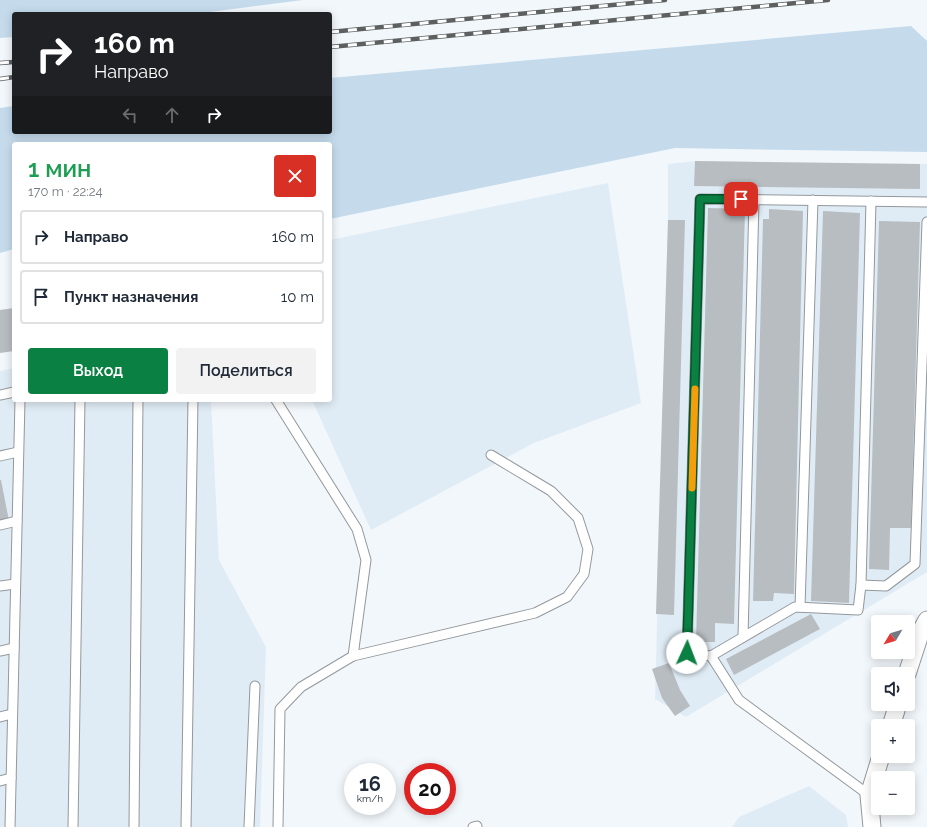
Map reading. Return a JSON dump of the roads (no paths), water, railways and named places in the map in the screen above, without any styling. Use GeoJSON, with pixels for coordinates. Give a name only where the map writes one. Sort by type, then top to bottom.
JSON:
{"type":"FeatureCollection","features":[{"type":"Feature","properties":{"kind":"street"},"geometry":{"type":"LineString","coordinates":[[910,667],[921,631],[927,620]]}},
{"type":"Feature","properties":{"kind":"street"},"geometry":{"type":"LineString","coordinates":[[872,827],[869,795],[879,763]]}},
{"type":"Feature","properties":{"kind":"lane"},"geometry":{"type":"LineString","coordinates":[[871,201],[861,585],[858,610],[796,607],[711,656],[687,653],[700,199],[813,200],[871,201],[927,202]]}},
{"type":"Feature","properties":{"kind":"lane"},"geometry":{"type":"LineString","coordinates":[[743,637],[754,200]]}},
{"type":"Feature","properties":{"kind":"lane"},"geometry":{"type":"LineString","coordinates":[[800,607],[813,200]]}},
{"type":"Feature","properties":{"kind":"lane"},"geometry":{"type":"LineString","coordinates":[[861,585],[886,586],[915,564],[927,222]]}},
{"type":"Feature","properties":{"kind":"lane"},"geometry":{"type":"LineString","coordinates":[[0,395],[12,392]]}},
{"type":"Feature","properties":{"kind":"lane"},"geometry":{"type":"LineString","coordinates":[[10,827],[20,402]]}},
{"type":"Feature","properties":{"kind":"lane"},"geometry":{"type":"LineString","coordinates":[[73,827],[80,402]]}},
{"type":"Feature","properties":{"kind":"lane"},"geometry":{"type":"LineString","coordinates":[[134,827],[138,402]]}},
{"type":"Feature","properties":{"kind":"lane"},"geometry":{"type":"LineString","coordinates":[[186,827],[193,402]]}},
{"type":"Feature","properties":{"kind":"lane"},"geometry":{"type":"LineString","coordinates":[[277,402],[357,529],[366,560],[354,656]]}},
{"type":"Feature","properties":{"kind":"lane"},"geometry":{"type":"LineString","coordinates":[[0,456],[18,452]]}},
{"type":"Feature","properties":{"kind":"lane"},"geometry":{"type":"LineString","coordinates":[[278,827],[280,709],[301,686],[354,656],[535,613],[567,597],[584,574],[588,549],[578,518],[551,490],[491,455]]}},
{"type":"Feature","properties":{"kind":"lane"},"geometry":{"type":"LineString","coordinates":[[0,525],[17,521]]}},
{"type":"Feature","properties":{"kind":"lane"},"geometry":{"type":"LineString","coordinates":[[0,586],[15,584]]}},
{"type":"Feature","properties":{"kind":"lane"},"geometry":{"type":"LineString","coordinates":[[0,651],[14,648]]}},
{"type":"Feature","properties":{"kind":"lane"},"geometry":{"type":"LineString","coordinates":[[711,656],[739,700],[869,795]]}},
{"type":"Feature","properties":{"kind":"lane"},"geometry":{"type":"LineString","coordinates":[[249,827],[255,686]]}},
{"type":"Feature","properties":{"kind":"lane"},"geometry":{"type":"LineString","coordinates":[[0,717],[12,714]]}},
{"type":"Feature","properties":{"kind":"lane"},"geometry":{"type":"LineString","coordinates":[[0,781],[11,778]]}},
{"type":"Feature","properties":{"kind":"railway"},"geometry":{"type":"LineString","coordinates":[[332,32],[665,0]]}},
{"type":"Feature","properties":{"kind":"railway"},"geometry":{"type":"LineString","coordinates":[[332,47],[828,0]]}},
{"type":"Feature","properties":{"kind":"railway"},"geometry":{"type":"LineString","coordinates":[[0,63],[12,62]]}},
{"type":"Feature","properties":{"kind":"railway"},"geometry":{"type":"LineString","coordinates":[[0,79],[12,77]]}}]}
